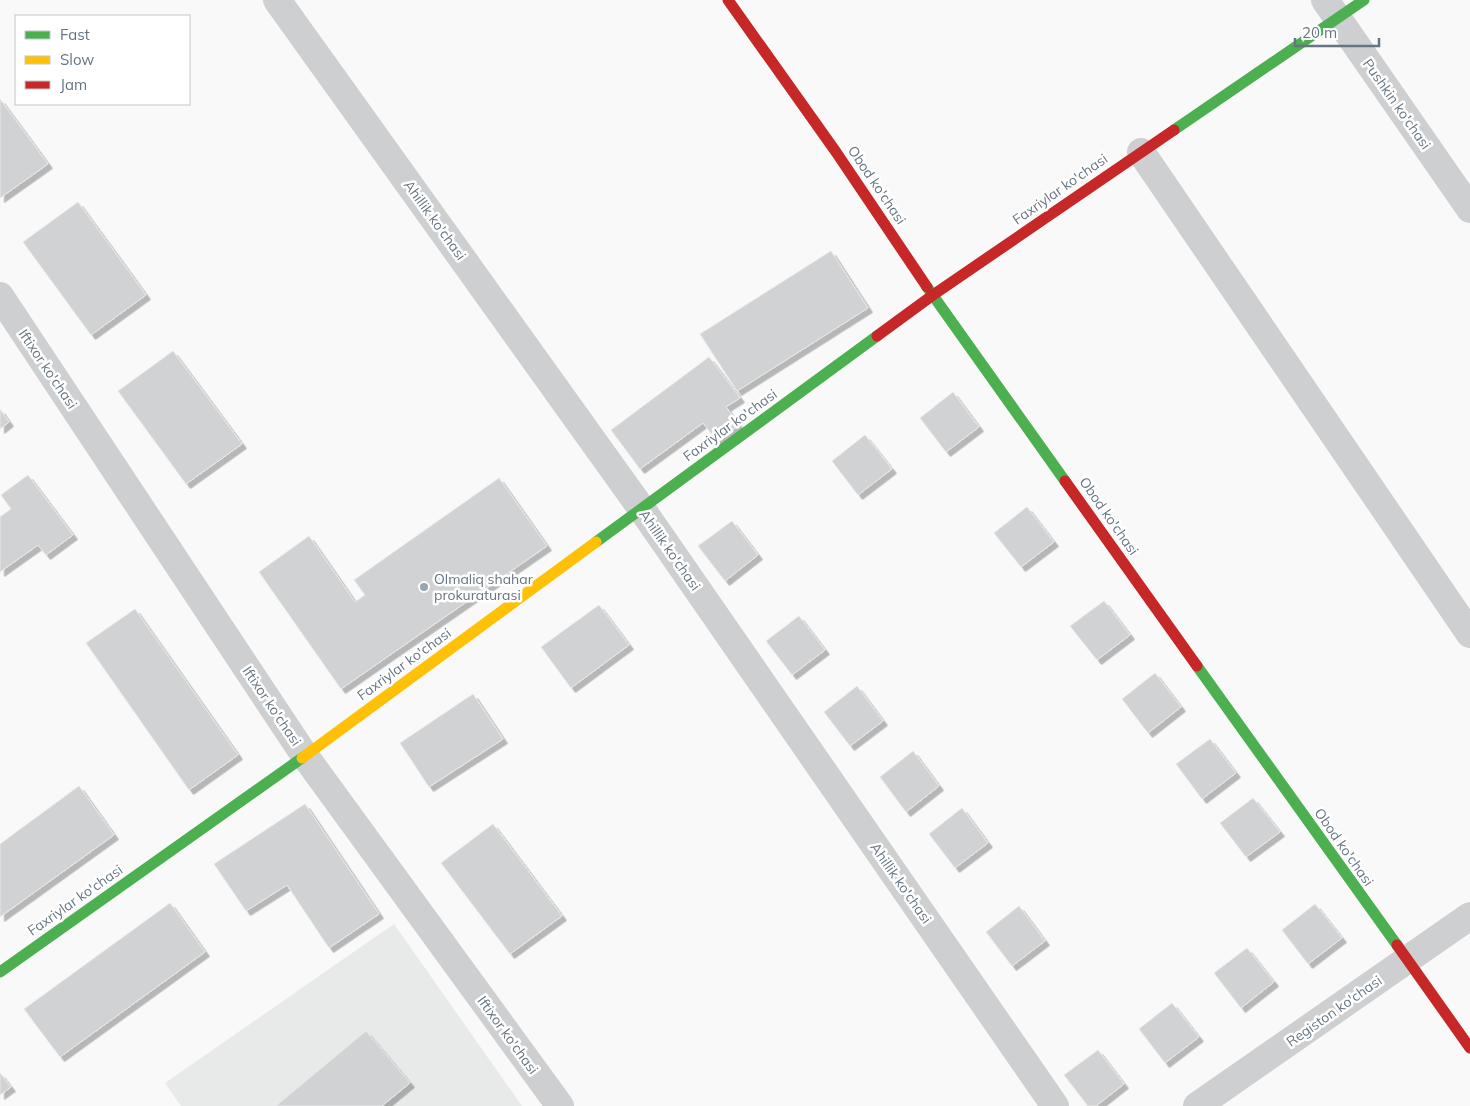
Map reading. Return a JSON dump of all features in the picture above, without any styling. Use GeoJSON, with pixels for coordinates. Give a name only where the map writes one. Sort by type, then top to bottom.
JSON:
{"type":"FeatureCollection","features":[{"type":"Feature","properties":{"kind":"street","name":"Ahillik ko'chasi"},"geometry":{"type":"LineString","coordinates":[[276,0],[641,508],[1055,1106]]}},
{"type":"Feature","properties":{"kind":"street","name":"Obod ko'chasi"},"geometry":{"type":"LineString","coordinates":[[728,0],[836,152],[933,295],[1470,1048]]}},
{"type":"Feature","properties":{"kind":"street","name":"Faxriylar ko'chasi"},"geometry":{"type":"LineString","coordinates":[[0,972],[305,756],[933,295],[1141,152],[1331,9],[1364,0]]}},
{"type":"Feature","properties":{"kind":"street","name":"Pushkin ko'chasi"},"geometry":{"type":"LineString","coordinates":[[1331,9],[1470,209]]}},
{"type":"Feature","properties":{"kind":"street"},"geometry":{"type":"LineString","coordinates":[[1141,152],[1470,634]]}},
{"type":"Feature","properties":{"kind":"street","name":"Iftixor ko'chasi"},"geometry":{"type":"LineString","coordinates":[[0,296],[305,756],[560,1106]]}},
{"type":"Feature","properties":{"kind":"street","name":"Registon ko'chasi"},"geometry":{"type":"LineString","coordinates":[[1197,1106],[1470,916]]}},
{"type":"Feature","properties":{"kind":"shaded area"},"geometry":{"type":"Polygon","coordinates":[[[394,924],[522,1106],[181,1106],[165,1083],[394,924]]]}},
{"type":"Feature","properties":{"kind":"building"},"geometry":{"type":"Polygon","coordinates":[[[0,99],[48,164],[0,198],[0,99]]]}},
{"type":"Feature","properties":{"kind":"building"},"geometry":{"type":"Polygon","coordinates":[[[78,202],[146,295],[91,335],[23,242],[78,202]]]}},
{"type":"Feature","properties":{"kind":"building"},"geometry":{"type":"Polygon","coordinates":[[[831,251],[868,308],[737,391],[700,334],[831,251]]]}},
{"type":"Feature","properties":{"kind":"building"},"geometry":{"type":"Polygon","coordinates":[[[173,351],[242,444],[186,484],[118,391],[173,351]]]}},
{"type":"Feature","properties":{"kind":"building"},"geometry":{"type":"Polygon","coordinates":[[[709,357],[740,398],[726,407],[739,425],[717,441],[703,423],[640,469],[611,430],[709,357]]]}},
{"type":"Feature","properties":{"kind":"building"},"geometry":{"type":"Polygon","coordinates":[[[953,392],[979,427],[946,452],[920,418],[953,392]]]}},
{"type":"Feature","properties":{"kind":"building"},"geometry":{"type":"Polygon","coordinates":[[[0,409],[9,422],[0,429],[0,409]]]}},
{"type":"Feature","properties":{"kind":"building"},"geometry":{"type":"Polygon","coordinates":[[[865,435],[892,469],[858,495],[832,461],[865,435]]]}},
{"type":"Feature","properties":{"kind":"building"},"geometry":{"type":"Polygon","coordinates":[[[28,475],[73,535],[46,555],[38,545],[0,572],[0,517],[11,509],[1,495],[28,475]]]}},
{"type":"Feature","properties":{"kind":"building","name":"Olmaliq shahar prokuraturasi"},"geometry":{"type":"Polygon","coordinates":[[[499,478],[547,546],[341,689],[259,572],[309,536],[355,602],[365,595],[354,580],[499,478]]]}},
{"type":"Feature","properties":{"kind":"building"},"geometry":{"type":"Polygon","coordinates":[[[1027,507],[1054,542],[1021,567],[994,533],[1027,507]]]}},
{"type":"Feature","properties":{"kind":"building"},"geometry":{"type":"Polygon","coordinates":[[[732,521],[758,555],[725,581],[698,546],[732,521]]]}},
{"type":"Feature","properties":{"kind":"building"},"geometry":{"type":"Polygon","coordinates":[[[1104,601],[1130,635],[1097,660],[1070,626],[1104,601]]]}},
{"type":"Feature","properties":{"kind":"building"},"geometry":{"type":"Polygon","coordinates":[[[599,605],[629,645],[571,688],[541,647],[599,605]]]}},
{"type":"Feature","properties":{"kind":"building"},"geometry":{"type":"Polygon","coordinates":[[[135,609],[238,755],[189,790],[86,643],[135,609]]]}},
{"type":"Feature","properties":{"kind":"building"},"geometry":{"type":"Polygon","coordinates":[[[799,616],[825,650],[792,675],[766,641],[799,616]]]}},
{"type":"Feature","properties":{"kind":"building"},"geometry":{"type":"Polygon","coordinates":[[[1155,673],[1181,707],[1148,733],[1122,699],[1155,673]]]}},
{"type":"Feature","properties":{"kind":"building"},"geometry":{"type":"Polygon","coordinates":[[[857,686],[883,721],[850,746],[824,712],[857,686]]]}},
{"type":"Feature","properties":{"kind":"building"},"geometry":{"type":"Polygon","coordinates":[[[473,694],[503,739],[429,787],[400,743],[473,694]]]}},
{"type":"Feature","properties":{"kind":"building"},"geometry":{"type":"Polygon","coordinates":[[[1210,739],[1236,773],[1202,799],[1176,764],[1210,739]]]}},
{"type":"Feature","properties":{"kind":"building"},"geometry":{"type":"Polygon","coordinates":[[[913,751],[939,786],[906,812],[880,777],[913,751]]]}},
{"type":"Feature","properties":{"kind":"building"},"geometry":{"type":"Polygon","coordinates":[[[79,786],[114,835],[0,917],[0,844],[79,786]]]}},
{"type":"Feature","properties":{"kind":"building"},"geometry":{"type":"Polygon","coordinates":[[[1253,798],[1280,832],[1246,857],[1220,823],[1253,798]]]}},
{"type":"Feature","properties":{"kind":"building"},"geometry":{"type":"Polygon","coordinates":[[[305,804],[379,914],[329,948],[287,885],[246,911],[214,864],[305,804]]]}},
{"type":"Feature","properties":{"kind":"building"},"geometry":{"type":"Polygon","coordinates":[[[962,808],[988,843],[955,868],[929,834],[962,808]]]}},
{"type":"Feature","properties":{"kind":"building"},"geometry":{"type":"Polygon","coordinates":[[[493,824],[562,916],[510,954],[441,863],[493,824]]]}},
{"type":"Feature","properties":{"kind":"building"},"geometry":{"type":"Polygon","coordinates":[[[170,903],[205,952],[60,1057],[24,1009],[170,903]]]}},
{"type":"Feature","properties":{"kind":"building"},"geometry":{"type":"Polygon","coordinates":[[[1315,904],[1342,938],[1308,964],[1282,930],[1315,904]]]}},
{"type":"Feature","properties":{"kind":"building"},"geometry":{"type":"Polygon","coordinates":[[[1019,906],[1045,941],[1012,966],[986,932],[1019,906]]]}},
{"type":"Feature","properties":{"kind":"building"},"geometry":{"type":"Polygon","coordinates":[[[1247,948],[1274,982],[1241,1008],[1214,973],[1247,948]]]}},
{"type":"Feature","properties":{"kind":"building"},"geometry":{"type":"Polygon","coordinates":[[[1172,1003],[1199,1037],[1165,1063],[1139,1029],[1172,1003]]]}},
{"type":"Feature","properties":{"kind":"building"},"geometry":{"type":"Polygon","coordinates":[[[366,1031],[410,1083],[382,1106],[277,1105],[366,1031]]]}},
{"type":"Feature","properties":{"kind":"building"},"geometry":{"type":"Polygon","coordinates":[[[1098,1050],[1124,1084],[1096,1106],[1088,1106],[1064,1075],[1098,1050]]]}},
{"type":"Feature","properties":{"kind":"building"},"geometry":{"type":"Polygon","coordinates":[[[0,1073],[11,1087],[0,1095],[0,1073]]]}},
{"type":"Feature","properties":{"kind":"traffic: fast"},"geometry":{"type":"LineString","coordinates":[[1174,130],[1364,0]]}},
{"type":"Feature","properties":{"kind":"traffic: fast"},"geometry":{"type":"LineString","coordinates":[[927,287],[1065,481]]}},
{"type":"Feature","properties":{"kind":"traffic: fast"},"geometry":{"type":"LineString","coordinates":[[596,542],[877,336]]}},
{"type":"Feature","properties":{"kind":"traffic: fast"},"geometry":{"type":"LineString","coordinates":[[1197,666],[1397,945]]}},
{"type":"Feature","properties":{"kind":"traffic: fast"},"geometry":{"type":"LineString","coordinates":[[0,972],[302,758]]}},
{"type":"Feature","properties":{"kind":"traffic: slow"},"geometry":{"type":"LineString","coordinates":[[302,758],[596,542]]}},
{"type":"Feature","properties":{"kind":"traffic: jam"},"geometry":{"type":"LineString","coordinates":[[728,0],[836,152],[927,287]]}},
{"type":"Feature","properties":{"kind":"traffic: jam"},"geometry":{"type":"LineString","coordinates":[[877,336],[933,295],[1174,130]]}},
{"type":"Feature","properties":{"kind":"traffic: jam"},"geometry":{"type":"LineString","coordinates":[[1065,481],[1197,666]]}},
{"type":"Feature","properties":{"kind":"traffic: jam"},"geometry":{"type":"LineString","coordinates":[[1397,945],[1470,1048]]}},
{"type":"Feature","properties":{"kind":"place","name":"Olmaliq shahar prokuraturasi"},"geometry":{"type":"Point","coordinates":[424,587]}}]}
